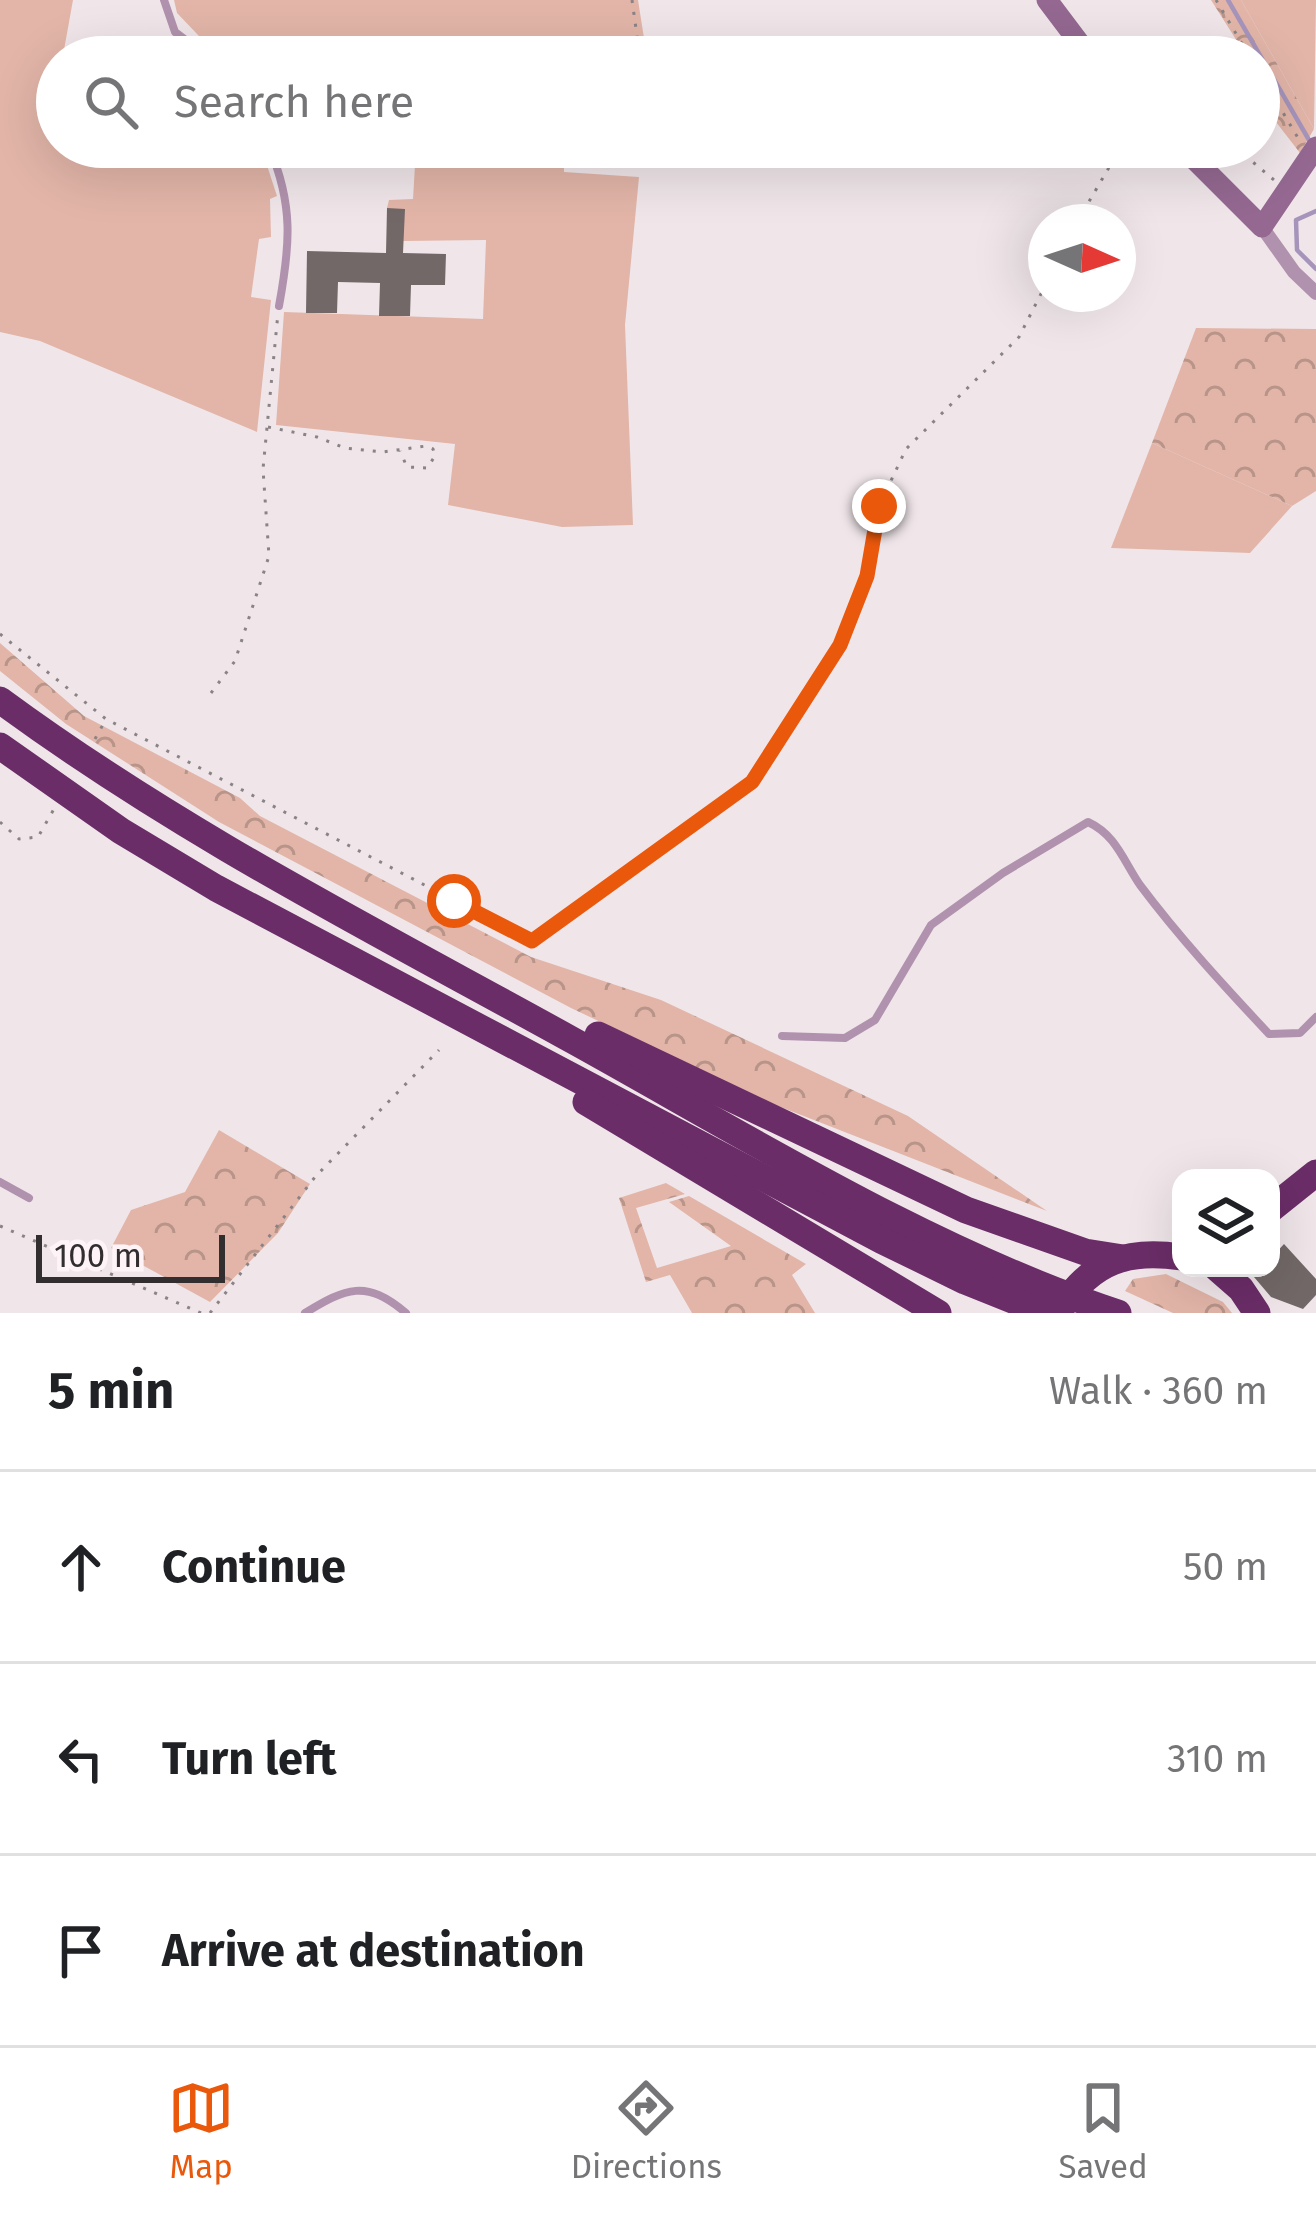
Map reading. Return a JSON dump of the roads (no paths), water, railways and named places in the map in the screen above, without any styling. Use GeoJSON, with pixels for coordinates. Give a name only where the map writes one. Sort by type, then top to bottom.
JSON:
{"type":"FeatureCollection","features":[{"type":"Feature","properties":{"kind":"highway"},"geometry":{"type":"LineString","coordinates":[[0,700],[128,789],[280,882],[912,1225],[1035,1282],[1118,1313]]}},
{"type":"Feature","properties":{"kind":"highway"},"geometry":{"type":"LineString","coordinates":[[0,746],[121,831],[216,888],[881,1240],[1045,1313]]}},
{"type":"Feature","properties":{"kind":"highway"},"geometry":{"type":"LineString","coordinates":[[280,882],[966,1210],[1085,1252],[1172,1257]]}},
{"type":"Feature","properties":{"kind":"highway"},"geometry":{"type":"LineString","coordinates":[[352,959],[938,1313]]}},
{"type":"Feature","properties":{"kind":"highway"},"geometry":{"type":"LineString","coordinates":[[1280,1202],[1316,1173]]}},
{"type":"Feature","properties":{"kind":"highway"},"geometry":{"type":"LineString","coordinates":[[1059,1313],[1078,1282],[1137,1255],[1172,1248]]}},
{"type":"Feature","properties":{"kind":"highway"},"geometry":{"type":"LineString","coordinates":[[1248,1292],[1283,1313]]}},
{"type":"Feature","properties":{"kind":"street"},"geometry":{"type":"LineString","coordinates":[[1046,0],[1074,36]]}},
{"type":"Feature","properties":{"kind":"street"},"geometry":{"type":"LineString","coordinates":[[1262,227],[1312,152]]}},
{"type":"Feature","properties":{"kind":"street"},"geometry":{"type":"LineString","coordinates":[[1203,168],[1262,227],[1294,272],[1316,293]]}},
{"type":"Feature","properties":{"kind":"lane"},"geometry":{"type":"LineString","coordinates":[[164,0],[180,36]]}},
{"type":"Feature","properties":{"kind":"lane"},"geometry":{"type":"LineString","coordinates":[[278,168],[291,227],[279,306]]}},
{"type":"Feature","properties":{"kind":"lane"},"geometry":{"type":"LineString","coordinates":[[782,1036],[845,1038],[874,1020],[931,925],[1003,873],[1088,822],[1107,830],[1139,883],[1269,1034],[1300,1033],[1316,1017]]}},
{"type":"Feature","properties":{"kind":"lane"},"geometry":{"type":"LineString","coordinates":[[0,1182],[29,1198]]}},
{"type":"Feature","properties":{"kind":"lane"},"geometry":{"type":"LineString","coordinates":[[305,1313],[353,1289],[377,1294],[406,1313]]}},
{"type":"Feature","properties":{"kind":"waterway"},"geometry":{"type":"LineString","coordinates":[[1228,0],[1249,36]]}},
{"type":"Feature","properties":{"kind":"waterway"},"geometry":{"type":"LineString","coordinates":[[1280,90],[1309,140]]}},
{"type":"Feature","properties":{"kind":"waterway"},"geometry":{"type":"LineString","coordinates":[[1316,211],[1296,220],[1297,250],[1316,269]]}}]}
